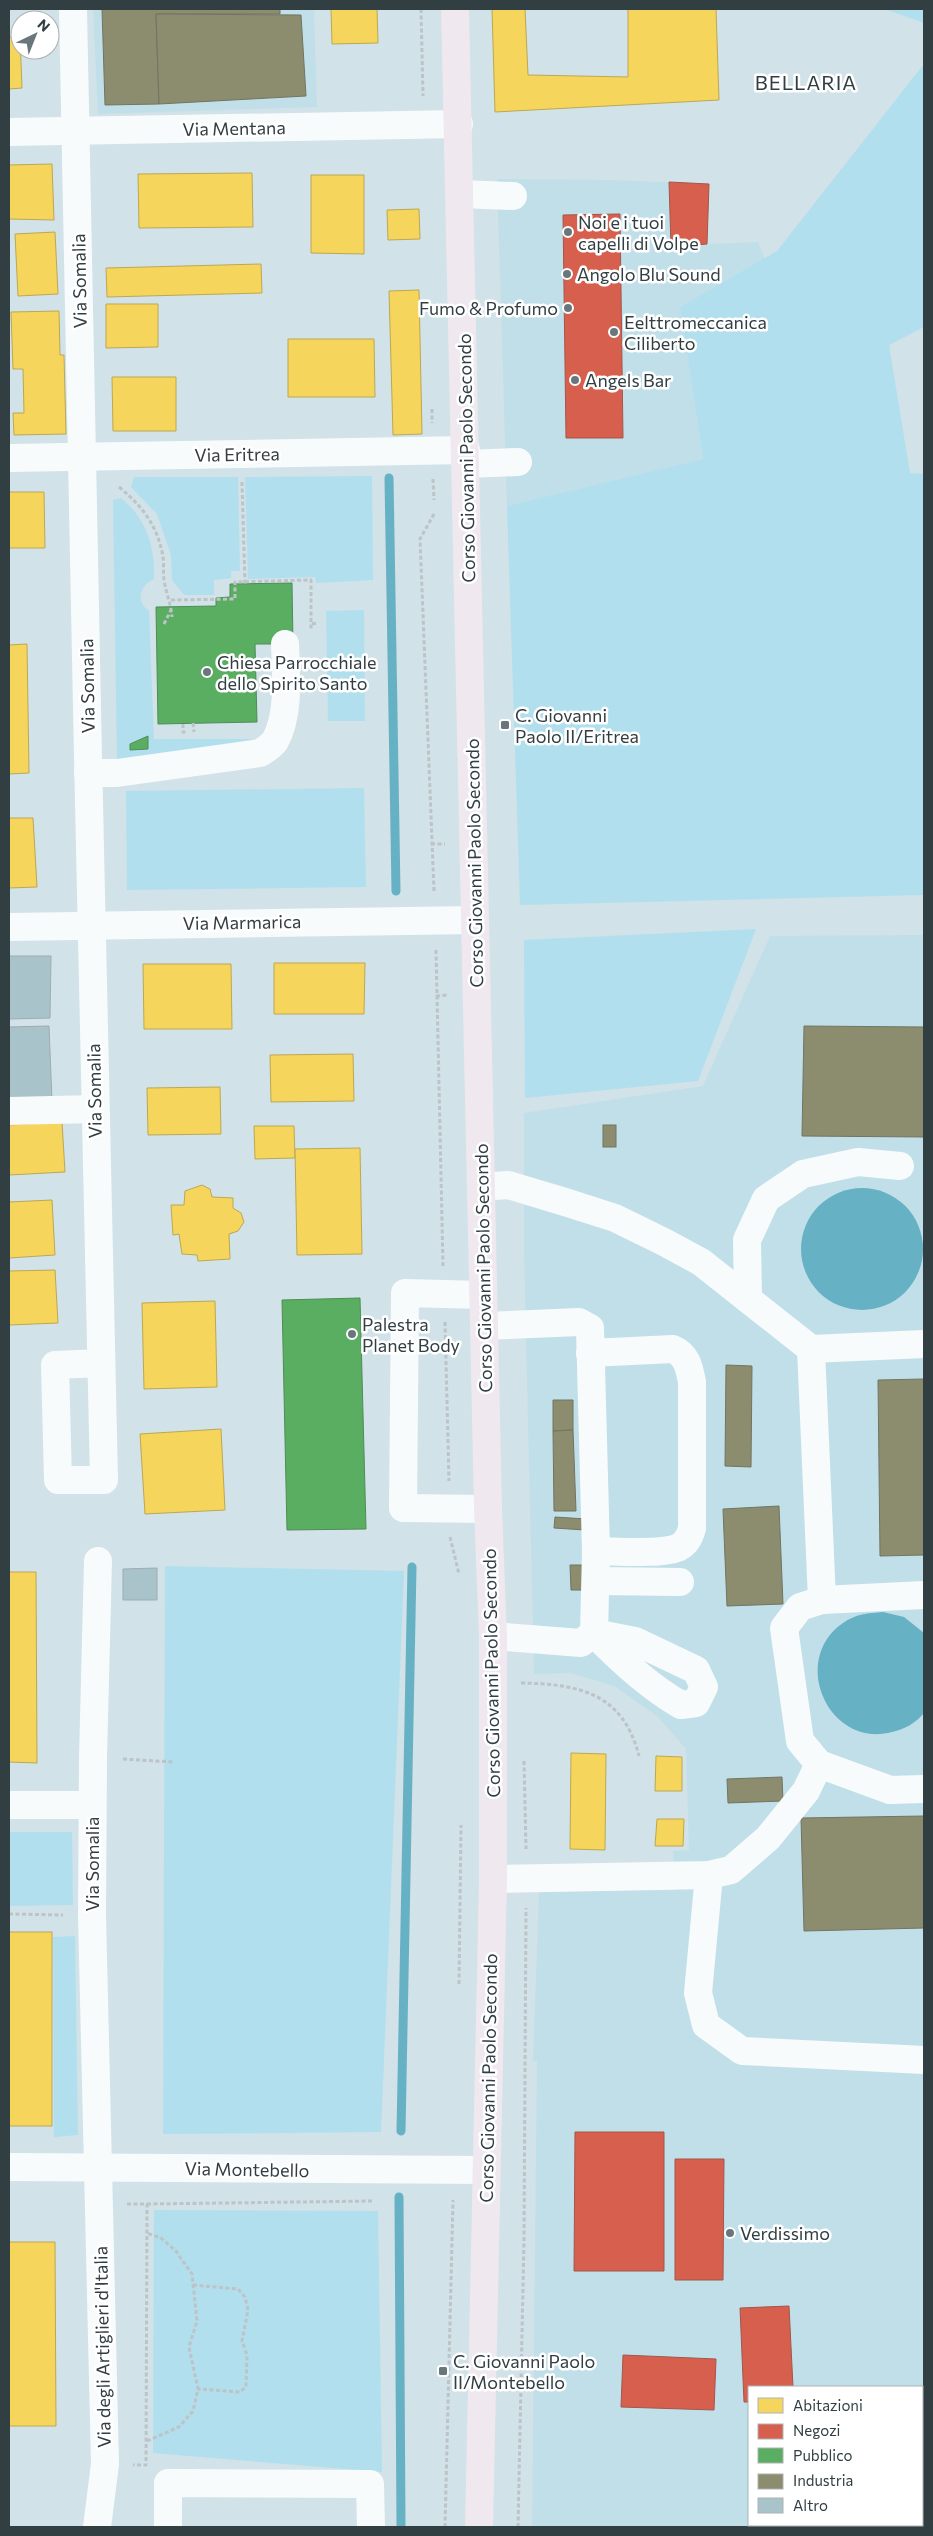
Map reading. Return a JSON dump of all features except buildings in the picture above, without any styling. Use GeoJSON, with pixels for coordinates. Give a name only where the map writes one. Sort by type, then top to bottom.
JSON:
{"type":"FeatureCollection","features":[{"type":"Feature","properties":{"kind":"main road","name":"Corso Giovanni Paolo Secondo"},"geometry":{"type":"LineString","coordinates":[[455,9],[483,1295],[493,1636],[493,1879],[479,2527]]}},
{"type":"Feature","properties":{"kind":"street","name":"Via Somalia"},"geometry":{"type":"LineString","coordinates":[[73,9],[84,457],[90,924],[104,1480],[58,1480],[55,1365],[101,1363]]}},
{"type":"Feature","properties":{"kind":"street","name":"Via Mentana"},"geometry":{"type":"LineString","coordinates":[[9,132],[459,124]]}},
{"type":"Feature","properties":{"kind":"street"},"geometry":{"type":"LineString","coordinates":[[459,194],[513,196]]}},
{"type":"Feature","properties":{"kind":"street","name":"Via Eritrea"},"geometry":{"type":"LineString","coordinates":[[9,458],[466,457],[518,462]]}},
{"type":"Feature","properties":{"kind":"street"},"geometry":{"type":"LineString","coordinates":[[88,773],[118,773],[260,753],[274,742],[282,719],[286,672],[285,644]]}},
{"type":"Feature","properties":{"kind":"street","name":"Via Marmarica"},"geometry":{"type":"LineString","coordinates":[[9,927],[90,924],[475,920]]}},
{"type":"Feature","properties":{"kind":"street"},"geometry":{"type":"LineString","coordinates":[[9,1111],[95,1109]]}},
{"type":"Feature","properties":{"kind":"street"},"geometry":{"type":"LineString","coordinates":[[748,1299],[747,1240],[766,1199],[802,1174],[858,1162],[900,1166]]}},
{"type":"Feature","properties":{"kind":"street"},"geometry":{"type":"LineString","coordinates":[[481,1187],[508,1185],[615,1218],[701,1262],[811,1348],[924,1344]]}},
{"type":"Feature","properties":{"kind":"street"},"geometry":{"type":"LineString","coordinates":[[483,1295],[405,1293],[403,1508],[488,1509]]}},
{"type":"Feature","properties":{"kind":"street"},"geometry":{"type":"LineString","coordinates":[[484,1326],[579,1322],[590,1328],[596,1551],[594,1633],[581,1643],[493,1636]]}},
{"type":"Feature","properties":{"kind":"street"},"geometry":{"type":"LineString","coordinates":[[590,1353],[673,1348],[682,1353],[688,1365],[692,1382],[692,1528],[689,1538],[679,1547],[667,1551],[596,1551]]}},
{"type":"Feature","properties":{"kind":"street"},"geometry":{"type":"LineString","coordinates":[[811,1348],[822,1600]]}},
{"type":"Feature","properties":{"kind":"street","name":"Via Somalia"},"geometry":{"type":"LineString","coordinates":[[98,1561],[92,1805],[92,1915],[100,2167]]}},
{"type":"Feature","properties":{"kind":"street"},"geometry":{"type":"LineString","coordinates":[[596,1581],[680,1582]]}},
{"type":"Feature","properties":{"kind":"street"},"geometry":{"type":"LineString","coordinates":[[924,1595],[822,1600],[800,1607],[784,1628],[800,1741],[819,1764],[890,1790],[924,1789]]}},
{"type":"Feature","properties":{"kind":"street"},"geometry":{"type":"LineString","coordinates":[[493,1879],[709,1875],[731,1870],[768,1838],[806,1791],[819,1764]]}},
{"type":"Feature","properties":{"kind":"street"},"geometry":{"type":"LineString","coordinates":[[9,1805],[92,1805]]}},
{"type":"Feature","properties":{"kind":"street"},"geometry":{"type":"LineString","coordinates":[[709,1875],[698,1993],[706,2025],[742,2052],[924,2060]]}},
{"type":"Feature","properties":{"kind":"street","name":"Via Montebello"},"geometry":{"type":"LineString","coordinates":[[9,2167],[486,2170]]}},
{"type":"Feature","properties":{"kind":"street","name":"Via degli Artiglieri d'Italia"},"geometry":{"type":"LineString","coordinates":[[97,2527],[105,2464],[98,2203],[100,2167]]}},
{"type":"Feature","properties":{"kind":"street"},"geometry":{"type":"LineString","coordinates":[[168,2527],[168,2483],[370,2484],[371,2527]]}},
{"type":"Feature","properties":{"kind":"path"},"geometry":{"type":"LineString","coordinates":[[242,477],[244,583]]}},
{"type":"Feature","properties":{"kind":"path"},"geometry":{"type":"LineString","coordinates":[[126,492],[142,507],[155,530],[163,557],[164,580],[171,600],[172,617]]}},
{"type":"Feature","properties":{"kind":"path"},"geometry":{"type":"LineString","coordinates":[[171,600],[235,598],[235,582],[311,580],[312,637]]}},
{"type":"Feature","properties":{"kind":"path"},"geometry":{"type":"LineString","coordinates":[[164,624],[172,610]]}},
{"type":"Feature","properties":{"kind":"path"},"geometry":{"type":"LineString","coordinates":[[312,624],[317,623]]}},
{"type":"Feature","properties":{"kind":"path"},"geometry":{"type":"LineString","coordinates":[[193,723],[194,732]]}},
{"type":"Feature","properties":{"kind":"path"},"geometry":{"type":"LineString","coordinates":[[493,1683],[544,1684],[578,1688],[598,1696],[617,1711],[634,1735],[640,1756]]}},
{"type":"Feature","properties":{"kind":"path"},"geometry":{"type":"LineString","coordinates":[[93,1758],[174,1762]]}},
{"type":"Feature","properties":{"kind":"path"},"geometry":{"type":"LineString","coordinates":[[9,1914],[92,1915]]}},
{"type":"Feature","properties":{"kind":"path"},"geometry":{"type":"LineString","coordinates":[[98,2203],[374,2201],[379,2194]]}},
{"type":"Feature","properties":{"kind":"path"},"geometry":{"type":"LineString","coordinates":[[105,2464],[146,2465],[147,2204]]}},
{"type":"Feature","properties":{"kind":"path"},"geometry":{"type":"LineString","coordinates":[[146,2441],[179,2427],[193,2411],[198,2389],[188,2347],[197,2321],[192,2274],[175,2250],[161,2238],[147,2233]]}},
{"type":"Feature","properties":{"kind":"path"},"geometry":{"type":"LineString","coordinates":[[193,2285],[238,2289],[245,2297],[248,2310],[242,2341],[247,2355],[246,2387],[240,2392],[198,2389]]}},
{"type":"Feature","properties":{"kind":"shaded area"},"geometry":{"type":"Polygon","coordinates":[[[93,9],[314,9],[317,107],[98,114],[93,9]]]}},
{"type":"Feature","properties":{"kind":"shaded area"},"geometry":{"type":"Polygon","coordinates":[[[885,9],[924,9],[924,23],[885,9]]]}},
{"type":"Feature","properties":{"kind":"shaded area"},"geometry":{"type":"Polygon","coordinates":[[[924,64],[924,327],[889,345],[910,473],[924,474],[924,895],[520,905],[507,506],[703,459],[680,307],[777,251],[924,64]]]}},
{"type":"Feature","properties":{"kind":"shaded area"},"geometry":{"type":"Polygon","coordinates":[[[497,179],[612,180],[709,184],[707,244],[758,242],[765,259],[680,307],[703,459],[507,506],[497,179]]]}},
{"type":"Feature","properties":{"kind":"shaded area"},"geometry":{"type":"Polygon","coordinates":[[[372,476],[373,580],[316,583],[315,577],[248,579],[245,477],[372,476]]]}},
{"type":"Feature","properties":{"kind":"shaded area"},"geometry":{"type":"Polygon","coordinates":[[[134,477],[238,477],[240,571],[231,571],[231,578],[214,580],[214,595],[184,595],[172,580],[171,555],[157,514],[131,487],[134,477]]]}},
{"type":"Feature","properties":{"kind":"shaded area"},"geometry":{"type":"Polygon","coordinates":[[[121,498],[137,515],[148,534],[153,556],[154,579],[145,585],[141,598],[142,603],[149,611],[154,739],[251,739],[251,745],[117,762],[113,500],[121,498]]]}},
{"type":"Feature","properties":{"kind":"shaded area"},"geometry":{"type":"Polygon","coordinates":[[[364,610],[365,721],[328,721],[326,611],[364,610]]]}},
{"type":"Feature","properties":{"kind":"shaded area"},"geometry":{"type":"Polygon","coordinates":[[[364,788],[366,887],[127,890],[126,791],[364,788]]]}},
{"type":"Feature","properties":{"kind":"shaded area"},"geometry":{"type":"Polygon","coordinates":[[[756,929],[698,1081],[525,1098],[524,940],[756,929]]]}},
{"type":"Feature","properties":{"kind":"shaded area"},"geometry":{"type":"Polygon","coordinates":[[[924,935],[924,2527],[532,2527],[537,2061],[533,2061],[539,1892],[676,1890],[673,1851],[689,1850],[686,1749],[657,1716],[614,1686],[571,1673],[534,1674],[524,1252],[524,1113],[703,1086],[770,936],[924,935]]]}},
{"type":"Feature","properties":{"kind":"shaded area"},"geometry":{"type":"Polygon","coordinates":[[[862,1188],[874,1189],[885,1193],[896,1198],[905,1206],[913,1215],[918,1226],[922,1237],[922,1261],[918,1272],[913,1283],[905,1292],[896,1300],[885,1305],[874,1309],[862,1310],[850,1309],[839,1305],[828,1300],[819,1292],[811,1283],[806,1272],[802,1261],[801,1249],[802,1237],[806,1226],[811,1215],[819,1206],[828,1198],[839,1193],[850,1189],[862,1188]]]}},
{"type":"Feature","properties":{"kind":"shaded area"},"geometry":{"type":"Polygon","coordinates":[[[165,1566],[404,1571],[381,2132],[163,2134],[165,1566]]]}},
{"type":"Feature","properties":{"kind":"shaded area"},"geometry":{"type":"Polygon","coordinates":[[[883,1612],[904,1617],[924,1633],[924,1713],[914,1723],[901,1729],[892,1732],[870,1734],[850,1727],[835,1715],[824,1698],[818,1678],[819,1658],[827,1639],[843,1623],[857,1616],[883,1612]]]}},
{"type":"Feature","properties":{"kind":"shaded area"},"geometry":{"type":"Polygon","coordinates":[[[9,1832],[72,1832],[73,1905],[9,1906],[9,1832]]]}},
{"type":"Feature","properties":{"kind":"shaded area"},"geometry":{"type":"Polygon","coordinates":[[[75,1936],[78,2135],[54,2137],[53,1937],[75,1936]]]}},
{"type":"Feature","properties":{"kind":"shaded area"},"geometry":{"type":"Polygon","coordinates":[[[154,2210],[378,2211],[382,2472],[153,2453],[154,2210]]]}},
{"type":"Feature","properties":{"kind":"waterway"},"geometry":{"type":"LineString","coordinates":[[389,478],[396,891]]}},
{"type":"Feature","properties":{"kind":"waterway"},"geometry":{"type":"LineString","coordinates":[[401,2131],[412,1567]]}},
{"type":"Feature","properties":{"kind":"waterway"},"geometry":{"type":"LineString","coordinates":[[399,2197],[401,2527]]}},
{"type":"Feature","properties":{"kind":"place","name":"Noi e i tuoi capelli di Volpe"},"geometry":{"type":"Point","coordinates":[568,232]}},
{"type":"Feature","properties":{"kind":"place","name":"Angolo Blu Sound"},"geometry":{"type":"Point","coordinates":[567,274]}},
{"type":"Feature","properties":{"kind":"place","name":"Fumo & Profumo"},"geometry":{"type":"Point","coordinates":[568,308]}},
{"type":"Feature","properties":{"kind":"place","name":"Eelttromeccanica Ciliberto"},"geometry":{"type":"Point","coordinates":[614,332]}},
{"type":"Feature","properties":{"kind":"place","name":"Angels Bar"},"geometry":{"type":"Point","coordinates":[575,380]}},
{"type":"Feature","properties":{"kind":"place","name":"Chiesa Parrocchiale dello Spirito Santo"},"geometry":{"type":"Point","coordinates":[207,672]}},
{"type":"Feature","properties":{"kind":"place","name":"C. Giovanni Paolo II/Eritrea"},"geometry":{"type":"Point","coordinates":[505,725]}},
{"type":"Feature","properties":{"kind":"place","name":"Palestra Planet Body"},"geometry":{"type":"Point","coordinates":[352,1334]}},
{"type":"Feature","properties":{"kind":"place","name":"Verdissimo"},"geometry":{"type":"Point","coordinates":[730,2233]}},
{"type":"Feature","properties":{"kind":"place","name":"C. Giovanni Paolo II/Montebello"},"geometry":{"type":"Point","coordinates":[443,2371]}},
{"type":"Feature","properties":{"kind":"district","name":"BELLARIA"},"geometry":{"type":"Point","coordinates":[806,82]}}]}
